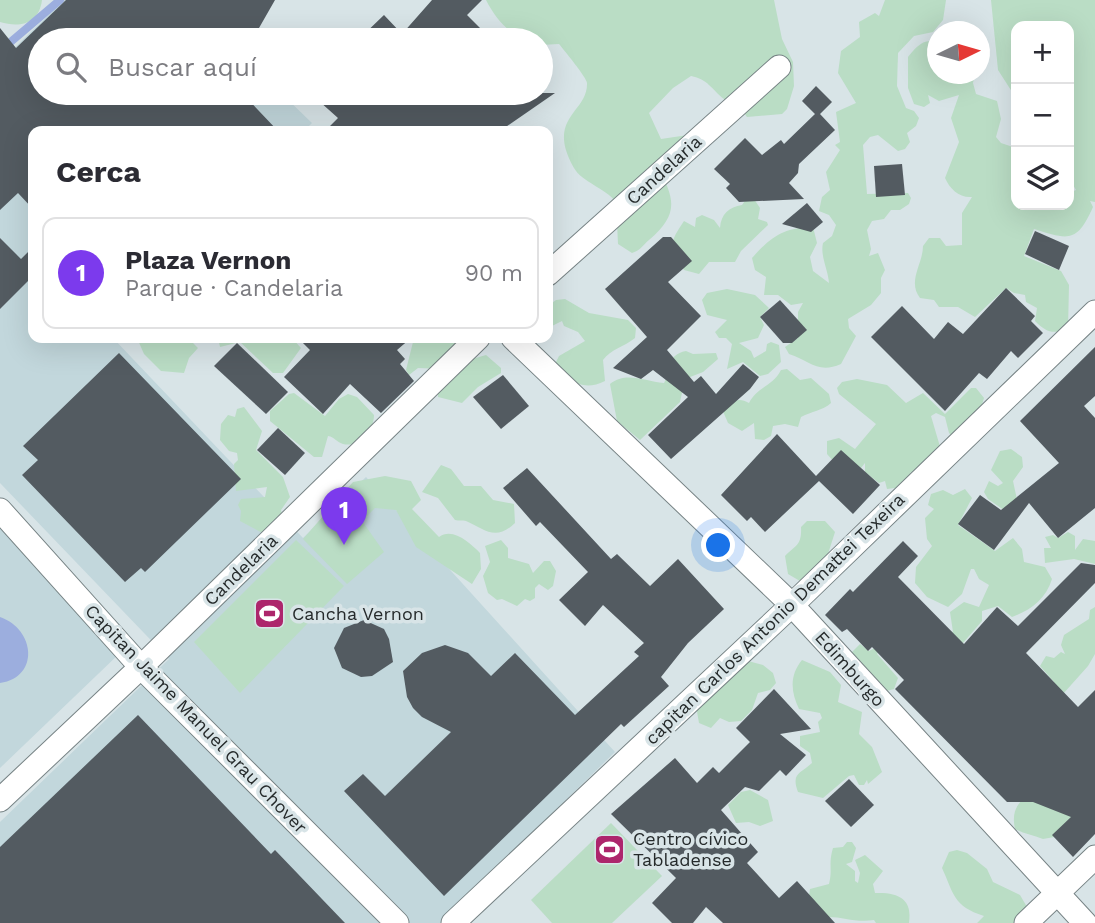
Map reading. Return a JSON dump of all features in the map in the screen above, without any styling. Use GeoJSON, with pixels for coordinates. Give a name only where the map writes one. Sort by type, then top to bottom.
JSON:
{"type":"FeatureCollection","features":[{"type":"Feature","properties":{"kind":"street","name":"Candelaria"},"geometry":{"type":"LineString","coordinates":[[553,269],[779,66]]}},
{"type":"Feature","properties":{"kind":"street","name":"capitan Carlos Antonio Demattei Texeira"},"geometry":{"type":"LineString","coordinates":[[453,923],[792,605],[1095,312]]}},
{"type":"Feature","properties":{"kind":"street","name":"Candelaria"},"geometry":{"type":"LineString","coordinates":[[0,800],[141,667],[473,343]]}},
{"type":"Feature","properties":{"kind":"street","name":"Edimburgo"},"geometry":{"type":"LineString","coordinates":[[518,343],[792,605],[1085,923]]}},
{"type":"Feature","properties":{"kind":"street","name":"Capitan Jaime Manuel Grau Chover"},"geometry":{"type":"LineString","coordinates":[[0,510],[141,667],[397,923]]}},
{"type":"Feature","properties":{"kind":"street"},"geometry":{"type":"LineString","coordinates":[[1026,923],[1095,857]]}},
{"type":"Feature","properties":{"kind":"shaded area"},"geometry":{"type":"Polygon","coordinates":[[[64,0],[185,0],[214,28],[35,28],[64,0]]]}},
{"type":"Feature","properties":{"kind":"shaded area"},"geometry":{"type":"Polygon","coordinates":[[[28,35],[28,105],[293,105],[312,123],[309,126],[28,126],[28,343],[118,343],[303,538],[366,477],[615,752],[440,923],[0,923],[0,822],[169,659],[0,483],[0,62],[28,35]]]}},
{"type":"Feature","properties":{"kind":"shaded area"},"geometry":{"type":"Polygon","coordinates":[[[0,524],[121,652],[0,768],[0,524]]]}},
{"type":"Feature","properties":{"kind":"green space"},"geometry":{"type":"Polygon","coordinates":[[[0,0],[42,0],[33,19],[15,24],[0,22],[0,0]]]}},
{"type":"Feature","properties":{"kind":"green space"},"geometry":{"type":"Polygon","coordinates":[[[486,0],[774,0],[782,39],[793,62],[794,86],[787,109],[782,114],[747,117],[697,77],[691,76],[673,88],[649,113],[661,139],[688,135],[658,168],[671,198],[671,207],[665,223],[640,249],[632,253],[618,244],[616,202],[578,173],[566,151],[566,127],[586,93],[586,80],[559,44],[553,44],[553,28],[507,28],[486,0]]]}},
{"type":"Feature","properties":{"kind":"green space"},"geometry":{"type":"Polygon","coordinates":[[[885,0],[946,0],[942,21],[927,21],[927,33],[914,36],[898,53],[897,86],[906,108],[914,111],[919,118],[916,126],[907,133],[910,142],[905,149],[898,151],[878,135],[870,137],[863,145],[867,194],[908,193],[911,198],[909,204],[900,210],[891,210],[884,219],[872,221],[867,230],[871,249],[869,256],[878,253],[885,270],[881,278],[881,293],[871,305],[848,319],[849,328],[856,336],[841,364],[826,368],[789,354],[785,347],[798,338],[798,312],[803,303],[791,305],[778,295],[764,295],[766,277],[755,270],[752,258],[766,244],[786,231],[813,227],[817,243],[810,257],[813,271],[829,283],[822,248],[823,243],[832,236],[836,225],[829,215],[819,211],[822,197],[830,190],[826,172],[840,150],[835,145],[840,142],[836,112],[856,103],[838,73],[841,51],[860,37],[859,22],[875,13],[879,16],[885,0]]]}},
{"type":"Feature","properties":{"kind":"green space"},"geometry":{"type":"Polygon","coordinates":[[[991,0],[1095,0],[1095,202],[1090,201],[1093,207],[1087,219],[1077,233],[1071,236],[1034,229],[1024,256],[1061,271],[1069,285],[1068,329],[1058,332],[1047,330],[1035,321],[1037,308],[1026,302],[1025,295],[1006,288],[975,317],[958,307],[939,307],[934,300],[920,298],[916,292],[915,279],[923,246],[929,238],[940,238],[946,246],[962,245],[962,213],[972,197],[956,192],[945,178],[959,142],[951,118],[959,95],[939,101],[928,95],[930,103],[924,107],[914,104],[908,88],[908,57],[921,44],[927,41],[927,84],[973,84],[976,94],[997,101],[1001,119],[996,137],[1001,143],[1011,146],[1011,210],[1074,210],[1074,21],[1011,21],[1011,90],[998,70],[991,0]]]}},
{"type":"Feature","properties":{"kind":"green space"},"geometry":{"type":"Polygon","coordinates":[[[747,198],[754,199],[760,208],[758,219],[768,225],[741,251],[735,262],[709,262],[699,274],[684,270],[673,250],[673,240],[684,221],[695,227],[696,218],[702,215],[714,220],[720,228],[726,212],[742,205],[747,198]]]}},
{"type":"Feature","properties":{"kind":"green space"},"geometry":{"type":"Polygon","coordinates":[[[727,289],[755,295],[769,308],[760,317],[764,325],[758,338],[739,343],[751,351],[754,358],[766,351],[767,344],[771,342],[779,345],[781,362],[768,374],[760,376],[743,362],[727,369],[732,344],[726,338],[719,338],[715,332],[727,320],[707,315],[702,300],[707,293],[727,289]]]}},
{"type":"Feature","properties":{"kind":"green space"},"geometry":{"type":"Polygon","coordinates":[[[565,299],[589,313],[628,320],[636,328],[635,338],[603,360],[605,381],[583,385],[565,376],[554,366],[559,356],[585,341],[578,332],[564,326],[562,321],[553,326],[553,302],[565,299]]]}},
{"type":"Feature","properties":{"kind":"green space"},"geometry":{"type":"Polygon","coordinates":[[[139,343],[193,343],[198,348],[189,358],[184,373],[161,371],[144,354],[139,343]]]}},
{"type":"Feature","properties":{"kind":"green space"},"geometry":{"type":"Polygon","coordinates":[[[219,343],[236,343],[220,347],[219,343]]]}},
{"type":"Feature","properties":{"kind":"green space"},"geometry":{"type":"Polygon","coordinates":[[[241,343],[296,343],[301,348],[283,373],[273,373],[241,343]]]}},
{"type":"Feature","properties":{"kind":"green space"},"geometry":{"type":"Polygon","coordinates":[[[413,343],[461,343],[445,369],[418,368],[409,375],[406,370],[413,343]]]}},
{"type":"Feature","properties":{"kind":"green space"},"geometry":{"type":"Polygon","coordinates":[[[686,351],[693,354],[716,353],[718,359],[703,372],[685,379],[680,402],[640,440],[617,421],[610,384],[629,377],[664,383],[672,359],[686,351]]]}},
{"type":"Feature","properties":{"kind":"green space"},"geometry":{"type":"Polygon","coordinates":[[[486,355],[501,368],[501,373],[478,387],[462,403],[438,397],[438,386],[469,360],[486,355]]]}},
{"type":"Feature","properties":{"kind":"green space"},"geometry":{"type":"Polygon","coordinates":[[[787,369],[800,380],[811,378],[829,394],[831,403],[801,417],[798,427],[785,424],[773,426],[771,436],[764,440],[755,439],[754,423],[742,431],[728,423],[722,409],[738,400],[749,403],[781,370],[787,369]]]}},
{"type":"Feature","properties":{"kind":"green space"},"geometry":{"type":"Polygon","coordinates":[[[857,379],[887,385],[906,403],[923,393],[945,414],[971,388],[976,388],[984,398],[978,418],[953,437],[949,433],[945,417],[936,413],[931,416],[941,450],[918,473],[911,472],[902,487],[887,489],[885,481],[879,483],[865,472],[865,463],[861,468],[836,464],[827,454],[827,441],[839,438],[855,449],[876,424],[839,394],[837,388],[842,382],[857,379]]]}},
{"type":"Feature","properties":{"kind":"green space"},"geometry":{"type":"Polygon","coordinates":[[[294,393],[325,416],[339,399],[348,394],[357,397],[374,415],[372,426],[365,437],[349,445],[328,436],[322,457],[314,457],[270,421],[270,411],[289,394],[294,393]]]}},
{"type":"Feature","properties":{"kind":"green space"},"geometry":{"type":"Polygon","coordinates":[[[244,407],[262,431],[256,450],[283,477],[290,497],[281,510],[286,531],[270,537],[240,521],[241,511],[238,505],[241,499],[265,497],[267,487],[236,491],[234,464],[238,460],[237,453],[229,451],[220,440],[221,424],[228,415],[235,417],[237,409],[244,407]]]}},
{"type":"Feature","properties":{"kind":"green space"},"geometry":{"type":"Polygon","coordinates":[[[1011,449],[1022,457],[1023,467],[1013,481],[1019,509],[1011,515],[988,499],[984,492],[989,481],[998,486],[1003,483],[991,470],[1000,451],[1011,449]]]}},
{"type":"Feature","properties":{"kind":"green space"},"geometry":{"type":"Polygon","coordinates":[[[441,465],[451,469],[464,486],[481,486],[493,500],[514,504],[515,523],[496,533],[466,521],[455,520],[438,498],[422,492],[441,465]]]}},
{"type":"Feature","properties":{"kind":"green space"},"geometry":{"type":"Polygon","coordinates":[[[385,476],[411,481],[421,500],[412,509],[439,537],[444,534],[455,535],[480,553],[481,569],[472,584],[416,547],[396,510],[375,508],[362,521],[384,552],[347,584],[303,539],[353,482],[385,476]]]}},
{"type":"Feature","properties":{"kind":"green space"},"geometry":{"type":"Polygon","coordinates":[[[965,489],[972,498],[958,525],[995,551],[1013,538],[1022,549],[1024,562],[1045,567],[1052,579],[1042,598],[1019,614],[1012,617],[998,606],[982,611],[982,621],[963,643],[942,628],[953,632],[950,612],[964,602],[979,607],[989,585],[979,579],[974,569],[971,569],[962,594],[948,607],[927,597],[915,583],[916,567],[932,546],[927,539],[925,518],[934,509],[928,505],[931,494],[943,490],[953,495],[965,489]]]}},
{"type":"Feature","properties":{"kind":"green space"},"geometry":{"type":"Polygon","coordinates":[[[807,521],[825,521],[835,532],[827,557],[805,584],[788,574],[785,556],[798,544],[801,527],[807,521]]]}},
{"type":"Feature","properties":{"kind":"green space"},"geometry":{"type":"Polygon","coordinates":[[[1068,532],[1075,536],[1075,550],[1083,539],[1095,541],[1095,564],[1074,559],[1045,563],[1044,548],[1051,548],[1045,537],[1053,535],[1058,538],[1068,532]]]}},
{"type":"Feature","properties":{"kind":"green space","name":"Cancha Vernon"},"geometry":{"type":"Polygon","coordinates":[[[296,540],[344,586],[240,693],[194,642],[296,540]]]}},
{"type":"Feature","properties":{"kind":"green space"},"geometry":{"type":"Polygon","coordinates":[[[501,540],[508,548],[508,558],[529,564],[533,573],[544,561],[550,561],[556,571],[553,586],[548,590],[539,584],[535,588],[535,598],[530,601],[525,599],[517,606],[502,599],[497,600],[488,593],[483,576],[490,562],[485,546],[501,540]]]}},
{"type":"Feature","properties":{"kind":"green space"},"geometry":{"type":"Polygon","coordinates":[[[1095,607],[1095,654],[1088,666],[1063,694],[1023,710],[1054,682],[1040,666],[1046,656],[1054,658],[1061,652],[1065,654],[1061,645],[1064,635],[1089,619],[1090,610],[1095,607]]]}},
{"type":"Feature","properties":{"kind":"green space"},"geometry":{"type":"Polygon","coordinates":[[[860,644],[869,651],[877,647],[880,650],[877,654],[898,678],[894,689],[879,693],[853,665],[852,652],[860,644]]]}},
{"type":"Feature","properties":{"kind":"green space"},"geometry":{"type":"Polygon","coordinates":[[[802,660],[830,672],[841,685],[838,702],[862,712],[859,734],[872,747],[882,772],[868,784],[867,780],[864,785],[859,785],[854,775],[849,776],[823,798],[798,792],[796,777],[812,763],[810,753],[800,746],[800,736],[820,732],[818,722],[822,718],[820,713],[799,709],[796,703],[793,678],[802,660]]]}},
{"type":"Feature","properties":{"kind":"green space"},"geometry":{"type":"Polygon","coordinates":[[[748,661],[763,665],[773,673],[776,683],[770,690],[758,693],[752,710],[741,721],[729,722],[720,718],[711,728],[699,723],[696,706],[748,661]]]}},
{"type":"Feature","properties":{"kind":"green space"},"geometry":{"type":"Polygon","coordinates":[[[750,790],[768,800],[773,821],[760,826],[749,822],[736,823],[728,805],[741,792],[750,790]]]}},
{"type":"Feature","properties":{"kind":"green space"},"geometry":{"type":"Polygon","coordinates":[[[1032,792],[1076,809],[1060,836],[1043,839],[1015,829],[1017,807],[1032,792]]]}},
{"type":"Feature","properties":{"kind":"green space","name":"Centro cívico Tabladense"},"geometry":{"type":"Polygon","coordinates":[[[611,823],[662,876],[612,923],[552,923],[531,900],[611,823]]]}},
{"type":"Feature","properties":{"kind":"green space"},"geometry":{"type":"Polygon","coordinates":[[[847,842],[852,842],[856,848],[852,862],[846,864],[855,871],[855,881],[858,883],[860,873],[855,860],[865,855],[883,871],[873,884],[875,893],[902,898],[910,914],[909,923],[876,923],[874,920],[824,917],[808,902],[810,889],[829,884],[833,848],[843,847],[847,842]]]}},
{"type":"Feature","properties":{"kind":"green space"},"geometry":{"type":"Polygon","coordinates":[[[957,850],[967,853],[987,869],[993,882],[1020,895],[1027,907],[1024,923],[977,923],[984,916],[960,903],[942,868],[949,852],[957,850]]]}},
{"type":"Feature","properties":{"kind":"water"},"geometry":{"type":"Polygon","coordinates":[[[0,617],[12,623],[20,632],[28,652],[27,663],[22,672],[13,679],[0,683],[0,617]]]}},
{"type":"Feature","properties":{"kind":"building"},"geometry":{"type":"Polygon","coordinates":[[[66,0],[275,0],[259,28],[37,28],[66,0]]]}},
{"type":"Feature","properties":{"kind":"building"},"geometry":{"type":"Polygon","coordinates":[[[432,0],[482,0],[467,15],[480,28],[407,28],[432,0]]]}},
{"type":"Feature","properties":{"kind":"building"},"geometry":{"type":"Polygon","coordinates":[[[384,15],[396,28],[370,28],[384,15]]]}},
{"type":"Feature","properties":{"kind":"building"},"geometry":{"type":"Polygon","coordinates":[[[0,28],[16,48],[28,36],[28,105],[253,105],[273,126],[28,126],[28,204],[18,193],[0,210],[0,28]]]}},
{"type":"Feature","properties":{"kind":"building"},"geometry":{"type":"Polygon","coordinates":[[[816,86],[832,102],[820,114],[835,130],[799,164],[798,173],[789,183],[804,199],[739,202],[726,188],[730,184],[714,169],[745,138],[762,155],[781,140],[784,144],[815,114],[802,101],[816,86]]]}},
{"type":"Feature","properties":{"kind":"building"},"geometry":{"type":"Polygon","coordinates":[[[323,105],[538,105],[507,126],[330,126],[338,118],[323,105]]]}},
{"type":"Feature","properties":{"kind":"building"},"geometry":{"type":"Polygon","coordinates":[[[902,164],[905,195],[876,197],[874,166],[902,164]]]}},
{"type":"Feature","properties":{"kind":"building"},"geometry":{"type":"Polygon","coordinates":[[[807,203],[823,222],[811,232],[782,224],[807,203]]]}},
{"type":"Feature","properties":{"kind":"building"},"geometry":{"type":"Polygon","coordinates":[[[1035,231],[1069,246],[1059,270],[1025,254],[1035,231]]]}},
{"type":"Feature","properties":{"kind":"building"},"geometry":{"type":"Polygon","coordinates":[[[663,237],[671,237],[692,261],[668,282],[701,316],[667,350],[694,382],[701,376],[716,394],[743,364],[759,377],[750,389],[671,459],[648,435],[688,397],[653,370],[641,379],[613,368],[647,337],[605,289],[663,237]]]}},
{"type":"Feature","properties":{"kind":"building"},"geometry":{"type":"Polygon","coordinates":[[[0,238],[21,259],[28,252],[28,281],[0,309],[0,238]]]}},
{"type":"Feature","properties":{"kind":"building"},"geometry":{"type":"Polygon","coordinates":[[[1006,288],[1035,316],[1031,321],[1043,333],[1018,358],[1011,351],[987,379],[979,373],[945,411],[871,337],[902,306],[934,339],[948,322],[963,334],[1006,288]]]}},
{"type":"Feature","properties":{"kind":"building"},"geometry":{"type":"Polygon","coordinates":[[[780,300],[807,330],[792,343],[783,343],[760,317],[780,300]]]}},
{"type":"Feature","properties":{"kind":"building"},"geometry":{"type":"Polygon","coordinates":[[[237,343],[288,392],[266,414],[214,366],[237,343]]]}},
{"type":"Feature","properties":{"kind":"building"},"geometry":{"type":"Polygon","coordinates":[[[303,343],[405,343],[397,350],[405,359],[400,364],[414,381],[381,413],[350,384],[323,414],[284,377],[310,350],[303,343]]]}},
{"type":"Feature","properties":{"kind":"building"},"geometry":{"type":"Polygon","coordinates":[[[1095,347],[1095,396],[1084,406],[1095,418],[1095,508],[1058,538],[1029,503],[994,550],[958,524],[980,495],[1001,510],[1059,463],[1020,421],[1095,347]]]}},
{"type":"Feature","properties":{"kind":"building"},"geometry":{"type":"Polygon","coordinates":[[[119,353],[241,479],[145,572],[141,568],[125,582],[22,475],[38,460],[23,446],[119,353]]]}},
{"type":"Feature","properties":{"kind":"building"},"geometry":{"type":"Polygon","coordinates":[[[503,375],[529,406],[501,429],[473,397],[503,375]]]}},
{"type":"Feature","properties":{"kind":"building"},"geometry":{"type":"Polygon","coordinates":[[[278,428],[305,453],[285,475],[257,450],[278,428]]]}},
{"type":"Feature","properties":{"kind":"building"},"geometry":{"type":"Polygon","coordinates":[[[777,434],[816,476],[841,450],[880,485],[853,514],[819,481],[765,532],[751,517],[747,521],[721,495],[777,434]]]}},
{"type":"Feature","properties":{"kind":"building"},"geometry":{"type":"Polygon","coordinates":[[[527,468],[611,559],[617,554],[650,586],[678,559],[724,609],[688,643],[661,677],[669,686],[624,727],[621,724],[444,896],[344,791],[363,774],[385,796],[451,732],[422,717],[413,708],[407,697],[403,671],[422,653],[445,645],[468,653],[491,676],[515,653],[575,715],[639,656],[634,652],[644,643],[603,605],[585,626],[559,600],[588,572],[540,522],[536,526],[503,488],[527,468]]]}},
{"type":"Feature","properties":{"kind":"building"},"geometry":{"type":"Polygon","coordinates":[[[903,541],[918,556],[898,577],[964,644],[997,607],[1018,626],[1081,563],[1095,565],[1095,583],[1026,653],[1078,707],[1095,690],[1095,834],[1073,857],[1052,835],[1071,817],[1033,802],[1007,802],[895,689],[904,680],[872,647],[868,651],[847,629],[842,632],[825,615],[850,589],[853,592],[903,541]]]}},
{"type":"Feature","properties":{"kind":"building"},"geometry":{"type":"Polygon","coordinates":[[[364,620],[384,629],[389,639],[393,662],[372,676],[361,677],[342,668],[334,648],[344,628],[364,620]]]}},
{"type":"Feature","properties":{"kind":"building"},"geometry":{"type":"Polygon","coordinates":[[[774,689],[811,729],[780,734],[806,755],[786,776],[780,770],[759,791],[745,787],[721,810],[758,852],[747,863],[779,898],[797,881],[835,923],[723,923],[706,907],[693,923],[672,923],[652,903],[676,878],[611,814],[675,758],[697,783],[713,767],[719,773],[750,742],[736,728],[774,689]]]}},
{"type":"Feature","properties":{"kind":"building"},"geometry":{"type":"Polygon","coordinates":[[[138,715],[271,854],[275,850],[345,923],[0,923],[0,847],[138,715]]]}},
{"type":"Feature","properties":{"kind":"building"},"geometry":{"type":"Polygon","coordinates":[[[849,779],[874,805],[851,827],[825,801],[849,779]]]}},
{"type":"Feature","properties":{"kind":"waterway"},"geometry":{"type":"LineString","coordinates":[[0,51],[60,0]]}},
{"type":"Feature","properties":{"kind":"place","name":"Plaza Vernon"},"geometry":{"type":"Point","coordinates":[344,545]}},
{"type":"Feature","properties":{"kind":"place","name":"Cancha Vernon"},"geometry":{"type":"Point","coordinates":[269,614]}},
{"type":"Feature","properties":{"kind":"place","name":"Centro cívico Tabladense"},"geometry":{"type":"Point","coordinates":[610,849]}}]}
